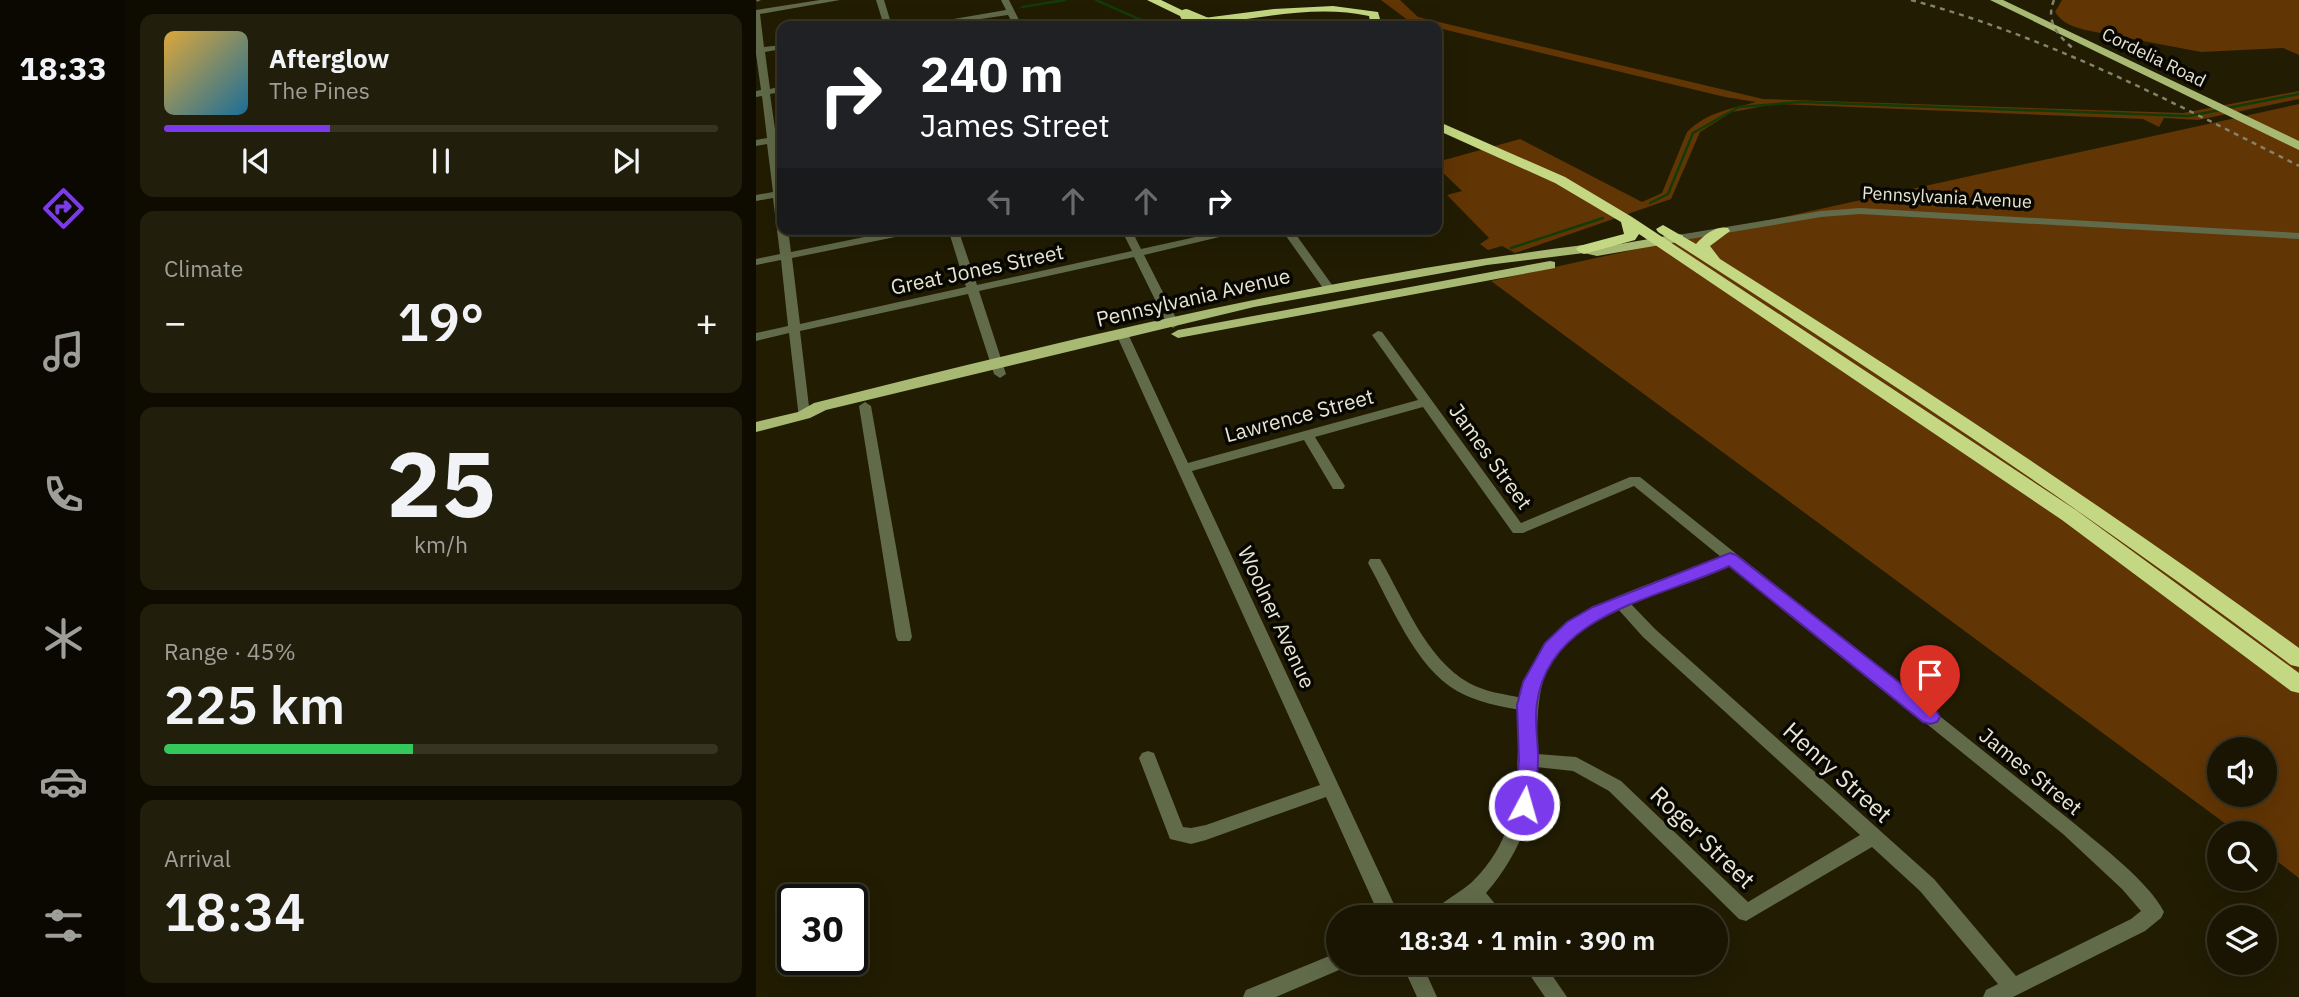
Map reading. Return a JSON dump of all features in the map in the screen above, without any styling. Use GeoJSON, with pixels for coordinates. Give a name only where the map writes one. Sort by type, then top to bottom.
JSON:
{"type":"FeatureCollection","features":[{"type":"Feature","properties":{"kind":"highway"},"geometry":{"type":"LineString","coordinates":[[1143,0],[1188,18]]}},
{"type":"Feature","properties":{"kind":"highway"},"geometry":{"type":"LineString","coordinates":[[1152,0],[1188,18]]}},
{"type":"Feature","properties":{"kind":"highway"},"geometry":{"type":"LineString","coordinates":[[1168,0],[1188,18]]}},
{"type":"Feature","properties":{"kind":"highway"},"geometry":{"type":"LineString","coordinates":[[1196,21],[1313,2],[1342,3],[1371,11],[1377,21]]}},
{"type":"Feature","properties":{"kind":"highway"},"geometry":{"type":"LineString","coordinates":[[1342,3],[1366,12],[1370,21]]}},
{"type":"Feature","properties":{"kind":"highway"},"geometry":{"type":"LineString","coordinates":[[1442,113],[1499,145]]}},
{"type":"Feature","properties":{"kind":"highway"},"geometry":{"type":"LineString","coordinates":[[1442,119],[1591,186],[2069,515],[2299,685]]}},
{"type":"Feature","properties":{"kind":"highway"},"geometry":{"type":"LineString","coordinates":[[1442,127],[1560,180],[1627,220],[1715,262],[2028,465],[2299,659]]}},
{"type":"Feature","properties":{"kind":"highway"},"geometry":{"type":"LineString","coordinates":[[1590,251],[1630,237],[1632,233],[1627,220]]}},
{"type":"Feature","properties":{"kind":"highway"},"geometry":{"type":"LineString","coordinates":[[1715,262],[1702,246],[1708,239],[1723,231]]}},
{"type":"Feature","properties":{"kind":"main road","name":"Cordelia Road"},"geometry":{"type":"LineString","coordinates":[[1995,0],[2299,146]]}},
{"type":"Feature","properties":{"kind":"main road","name":"Pennsylvania Avenue"},"geometry":{"type":"LineString","coordinates":[[1124,340],[1254,303],[1329,289],[1487,261],[1669,240]]}},
{"type":"Feature","properties":{"kind":"main road","name":"Pennsylvania Avenue"},"geometry":{"type":"LineString","coordinates":[[756,427],[804,415],[820,406],[1124,340],[1588,257],[1590,251]]}},
{"type":"Feature","properties":{"kind":"main road","name":"Pennsylvania Avenue"},"geometry":{"type":"LineString","coordinates":[[804,415],[822,417],[865,407],[998,369]]}},
{"type":"Feature","properties":{"kind":"street"},"geometry":{"type":"LineString","coordinates":[[756,142],[777,139],[761,93],[756,13],[836,0]]}},
{"type":"Feature","properties":{"kind":"street"},"geometry":{"type":"LineString","coordinates":[[880,0],[886,21]]}},
{"type":"Feature","properties":{"kind":"street"},"geometry":{"type":"LineString","coordinates":[[1005,0],[1016,21]]}},
{"type":"Feature","properties":{"kind":"street"},"geometry":{"type":"LineString","coordinates":[[950,21],[1011,12]]}},
{"type":"Feature","properties":{"kind":"street"},"geometry":{"type":"LineString","coordinates":[[758,51],[777,48]]}},
{"type":"Feature","properties":{"kind":"street"},"geometry":{"type":"LineString","coordinates":[[756,198],[777,194]]}},
{"type":"Feature","properties":{"kind":"street","name":"Pennsylvania Avenue"},"geometry":{"type":"LineString","coordinates":[[1669,240],[1821,214],[1860,211],[2299,236]]}},
{"type":"Feature","properties":{"kind":"street"},"geometry":{"type":"LineString","coordinates":[[784,235],[804,415]]}},
{"type":"Feature","properties":{"kind":"street"},"geometry":{"type":"LineString","coordinates":[[756,262],[890,235]]}},
{"type":"Feature","properties":{"kind":"street"},"geometry":{"type":"LineString","coordinates":[[955,235],[998,369]]}},
{"type":"Feature","properties":{"kind":"street"},"geometry":{"type":"LineString","coordinates":[[1129,235],[1173,324]]}},
{"type":"Feature","properties":{"kind":"street","name":"Great Jones Street"},"geometry":{"type":"LineString","coordinates":[[756,337],[1220,235]]}},
{"type":"Feature","properties":{"kind":"street"},"geometry":{"type":"LineString","coordinates":[[1290,235],[1329,289]]}},
{"type":"Feature","properties":{"kind":"street","name":"James Street"},"geometry":{"type":"LineString","coordinates":[[1378,335],[1518,530],[1634,480],[2069,829],[2129,883],[2154,912],[2138,925],[2013,987]]}},
{"type":"Feature","properties":{"kind":"street","name":"Woolner Avenue"},"geometry":{"type":"LineString","coordinates":[[1124,340],[1385,905]]}},
{"type":"Feature","properties":{"kind":"street","name":"Lawrence Street"},"geometry":{"type":"LineString","coordinates":[[1184,469],[1426,402]]}},
{"type":"Feature","properties":{"kind":"street"},"geometry":{"type":"LineString","coordinates":[[865,407],[904,637]]}},
{"type":"Feature","properties":{"kind":"street"},"geometry":{"type":"LineString","coordinates":[[1307,434],[1338,486]]}},
{"type":"Feature","properties":{"kind":"street"},"geometry":{"type":"LineString","coordinates":[[1454,905],[1485,881],[1508,851],[1518,829],[1524,805],[1528,760],[1527,705],[1532,682],[1552,648],[1574,627],[1621,603],[1730,559]]}},
{"type":"Feature","properties":{"kind":"street"},"geometry":{"type":"LineString","coordinates":[[1375,563],[1440,669],[1461,687],[1491,698],[1527,705]]}},
{"type":"Feature","properties":{"kind":"street","name":"Henry Street"},"geometry":{"type":"LineString","coordinates":[[1621,603],[1649,633],[1927,885],[2013,987]]}},
{"type":"Feature","properties":{"kind":"street"},"geometry":{"type":"LineString","coordinates":[[1149,758],[1176,834],[1191,836],[1206,832],[1331,788]]}},
{"type":"Feature","properties":{"kind":"street","name":"Roger Street"},"geometry":{"type":"LineString","coordinates":[[1528,760],[1576,764],[1615,786],[1746,913],[1772,900],[1873,836]]}},
{"type":"Feature","properties":{"kind":"street"},"geometry":{"type":"LineString","coordinates":[[1473,891],[1485,905]]}},
{"type":"Feature","properties":{"kind":"street"},"geometry":{"type":"LineString","coordinates":[[1253,997],[1326,966]]}},
{"type":"Feature","properties":{"kind":"street"},"geometry":{"type":"LineString","coordinates":[[1417,975],[1427,997]]}},
{"type":"Feature","properties":{"kind":"street"},"geometry":{"type":"LineString","coordinates":[[1541,975],[1557,997]]}},
{"type":"Feature","properties":{"kind":"street"},"geometry":{"type":"LineString","coordinates":[[1993,997],[2013,987]]}},
{"type":"Feature","properties":{"kind":"shaded area"},"geometry":{"type":"Polygon","coordinates":[[[1381,0],[1400,0],[1418,17],[1435,21],[1409,21],[1381,0]]]}},
{"type":"Feature","properties":{"kind":"shaded area"},"geometry":{"type":"Polygon","coordinates":[[[2062,0],[2299,0],[2299,55],[2283,48],[2201,52],[2085,30],[2068,24],[2058,16],[2055,12],[2062,0]]]}},
{"type":"Feature","properties":{"kind":"shaded area"},"geometry":{"type":"Polygon","coordinates":[[[1442,23],[1763,99],[2183,113],[2299,91],[2299,99],[2198,120],[2164,118],[2159,127],[2143,119],[1775,104],[1732,112],[1700,132],[1671,199],[1515,253],[1502,246],[1488,250],[1480,244],[1489,238],[1447,195],[1462,191],[1442,172],[1442,161],[1520,139],[1642,202],[1662,193],[1687,132],[1720,112],[1756,102],[1725,97],[1442,29],[1442,23]]]}},
{"type":"Feature","properties":{"kind":"shaded area"},"geometry":{"type":"Polygon","coordinates":[[[2299,104],[2299,878],[2277,861],[2277,821],[2222,821],[1491,281],[2299,104]]]}},
{"type":"Feature","properties":{"kind":"waterway"},"geometry":{"type":"LineString","coordinates":[[1022,7],[1065,0]]}},
{"type":"Feature","properties":{"kind":"waterway"},"geometry":{"type":"LineString","coordinates":[[1096,0],[1143,21]]}},
{"type":"Feature","properties":{"kind":"waterway"},"geometry":{"type":"LineString","coordinates":[[2227,108],[2299,94]]}},
{"type":"Feature","properties":{"kind":"waterway"},"geometry":{"type":"LineString","coordinates":[[1650,203],[1668,194],[1693,133],[1739,107],[1800,102],[2188,116],[2220,110]]}},
{"type":"Feature","properties":{"kind":"waterway"},"geometry":{"type":"LineString","coordinates":[[1511,248],[1603,218]]}},
{"type":"Feature","properties":{"kind":"railway"},"geometry":{"type":"LineString","coordinates":[[1911,0],[1962,15],[2061,52],[2157,95],[2299,166]]}},
{"type":"Feature","properties":{"kind":"railway"},"geometry":{"type":"LineString","coordinates":[[2054,0],[2052,22],[2063,39],[2075,50]]}},
{"type":"Feature","properties":{"kind":"route"},"geometry":{"type":"LineString","coordinates":[[1524,805],[1528,760],[1527,705],[1532,682],[1552,648],[1574,627],[1599,612],[1730,559],[1930,717]]}}]}
